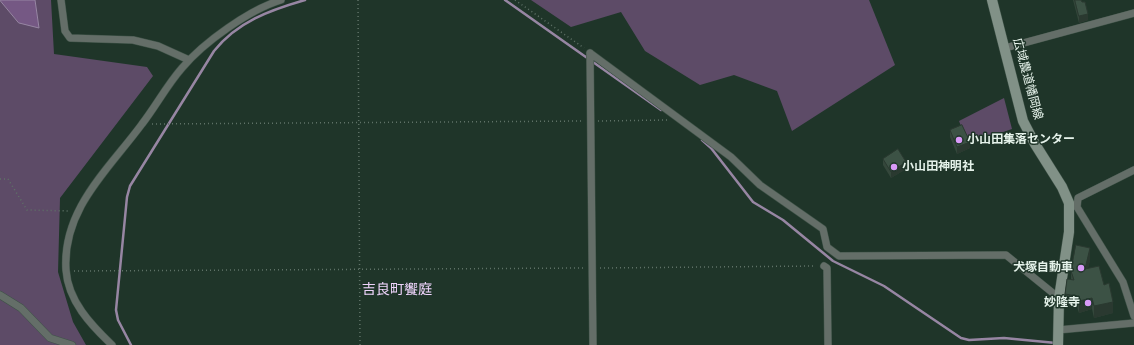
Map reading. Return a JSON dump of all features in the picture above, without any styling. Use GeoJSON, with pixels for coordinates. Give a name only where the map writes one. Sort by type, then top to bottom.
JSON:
{"type":"FeatureCollection","features":[{"type":"Feature","properties":{"kind":"street"},"geometry":{"type":"LineString","coordinates":[[61,0],[65,31],[70,38],[133,40],[158,46],[189,60]]}},
{"type":"Feature","properties":{"kind":"street"},"geometry":{"type":"LineString","coordinates":[[112,345],[95,329],[82,313],[74,299],[66,271],[66,248],[71,228],[84,196],[142,124],[189,60],[252,12],[281,0]]}},
{"type":"Feature","properties":{"kind":"street","name":"広域農道幡岡線"},"geometry":{"type":"LineString","coordinates":[[992,0],[1023,121],[1042,156],[1073,205],[1060,298],[1058,338]]}},
{"type":"Feature","properties":{"kind":"street"},"geometry":{"type":"LineString","coordinates":[[1005,48],[1134,13]]}},
{"type":"Feature","properties":{"kind":"street"},"geometry":{"type":"LineString","coordinates":[[590,52],[731,157],[760,185],[823,229],[827,247],[839,256],[1006,255],[1060,298]]}},
{"type":"Feature","properties":{"kind":"street"},"geometry":{"type":"LineString","coordinates":[[590,52],[593,345]]}},
{"type":"Feature","properties":{"kind":"street"},"geometry":{"type":"LineString","coordinates":[[1134,170],[1078,198],[1073,205],[1123,282],[1134,316]]}},
{"type":"Feature","properties":{"kind":"street"},"geometry":{"type":"LineString","coordinates":[[824,266],[827,268],[828,345]]}},
{"type":"Feature","properties":{"kind":"street"},"geometry":{"type":"LineString","coordinates":[[0,295],[21,308],[50,338],[72,345]]}},
{"type":"Feature","properties":{"kind":"street"},"geometry":{"type":"LineString","coordinates":[[1058,338],[1134,323]]}},
{"type":"Feature","properties":{"kind":"path"},"geometry":{"type":"LineString","coordinates":[[358,0],[360,345]]}},
{"type":"Feature","properties":{"kind":"path"},"geometry":{"type":"LineString","coordinates":[[515,0],[590,52]]}},
{"type":"Feature","properties":{"kind":"path"},"geometry":{"type":"LineString","coordinates":[[142,124],[682,120]]}},
{"type":"Feature","properties":{"kind":"path"},"geometry":{"type":"LineString","coordinates":[[0,179],[8,179],[27,210],[78,211]]}},
{"type":"Feature","properties":{"kind":"path"},"geometry":{"type":"LineString","coordinates":[[66,271],[824,266]]}},
{"type":"Feature","properties":{"kind":"shaded area"},"geometry":{"type":"Polygon","coordinates":[[[0,0],[51,0],[54,54],[147,67],[153,76],[60,198],[58,272],[73,322],[86,345],[0,345],[0,0]]]}},
{"type":"Feature","properties":{"kind":"shaded area"},"geometry":{"type":"Polygon","coordinates":[[[0,0],[35,0],[39,28],[19,23],[0,0]]]}},
{"type":"Feature","properties":{"kind":"shaded area"},"geometry":{"type":"Polygon","coordinates":[[[531,0],[869,0],[895,65],[792,131],[777,91],[734,75],[700,85],[645,51],[621,12],[571,27],[531,0]]]}},
{"type":"Feature","properties":{"kind":"shaded area"},"geometry":{"type":"Polygon","coordinates":[[[1004,98],[1012,129],[968,144],[959,121],[1004,98]]]}},
{"type":"Feature","properties":{"kind":"building"},"geometry":{"type":"Polygon","coordinates":[[[1075,0],[1085,2],[1088,14],[1079,16],[1075,0]]]}},
{"type":"Feature","properties":{"kind":"building"},"geometry":{"type":"Polygon","coordinates":[[[962,125],[970,142],[957,147],[950,130],[962,125]]]}},
{"type":"Feature","properties":{"kind":"building"},"geometry":{"type":"Polygon","coordinates":[[[898,149],[906,162],[891,172],[883,159],[898,149]]]}},
{"type":"Feature","properties":{"kind":"building"},"geometry":{"type":"Polygon","coordinates":[[[1076,245],[1090,248],[1085,269],[1099,266],[1104,285],[1109,283],[1113,302],[1094,306],[1092,298],[1079,301],[1077,296],[1065,294],[1067,279],[1074,280],[1071,271],[1076,245]]]}},
{"type":"Feature","properties":{"kind":"waterway"},"geometry":{"type":"LineString","coordinates":[[131,345],[118,320],[116,310],[127,197],[130,186],[214,51],[223,41],[233,32],[255,18],[279,8],[305,0]]}},
{"type":"Feature","properties":{"kind":"waterway"},"geometry":{"type":"LineString","coordinates":[[505,0],[661,110]]}},
{"type":"Feature","properties":{"kind":"waterway"},"geometry":{"type":"LineString","coordinates":[[702,140],[711,148],[753,202],[783,220],[833,261],[884,286],[961,338],[969,340],[1004,338],[1056,343]]}},
{"type":"Feature","properties":{"kind":"place","name":"小山田集落センター"},"geometry":{"type":"Point","coordinates":[959,140]}},
{"type":"Feature","properties":{"kind":"place","name":"小山田神明社"},"geometry":{"type":"Point","coordinates":[894,167]}},
{"type":"Feature","properties":{"kind":"place","name":"犬塚自動車"},"geometry":{"type":"Point","coordinates":[1081,268]}},
{"type":"Feature","properties":{"kind":"place","name":"妙隆寺"},"geometry":{"type":"Point","coordinates":[1088,303]}},
{"type":"Feature","properties":{"kind":"district","name":"吉良町饗庭"},"geometry":{"type":"Point","coordinates":[397,291]}}]}
